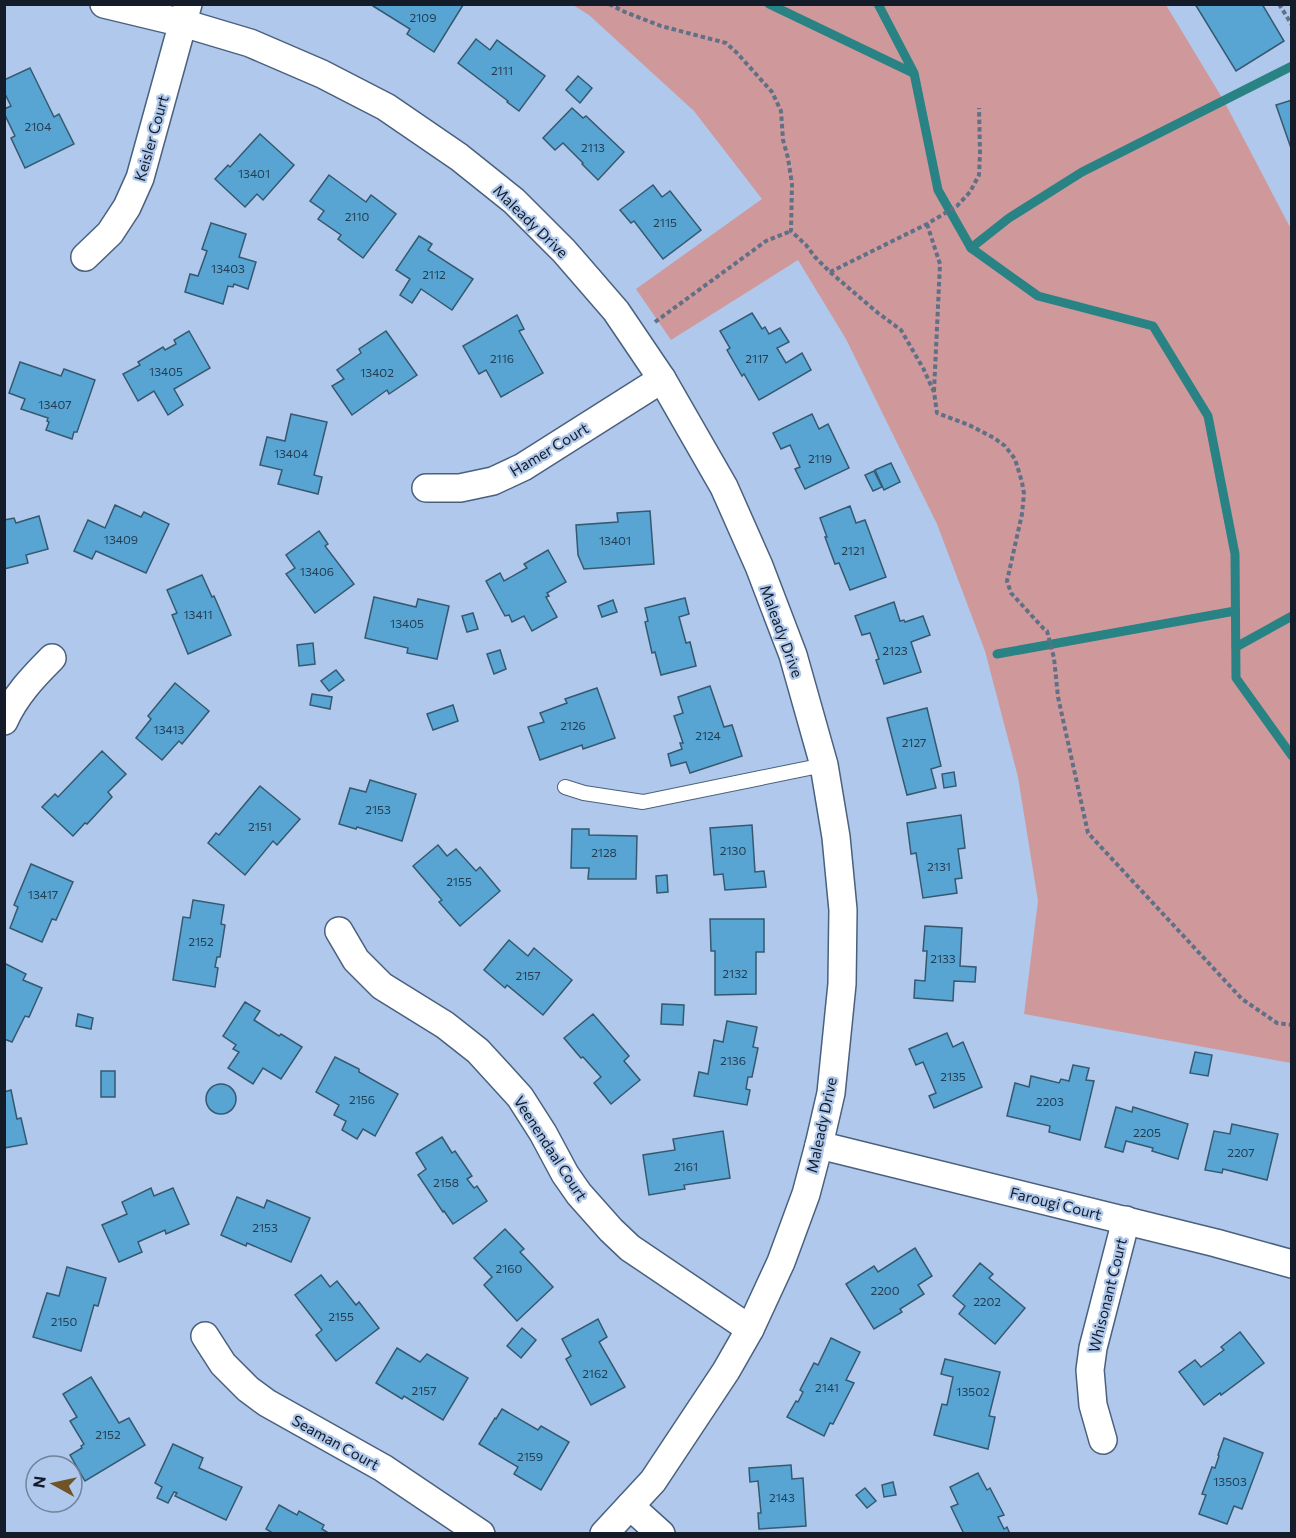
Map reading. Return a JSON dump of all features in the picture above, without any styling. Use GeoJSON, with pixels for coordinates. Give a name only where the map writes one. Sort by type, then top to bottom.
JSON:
{"type":"FeatureCollection","features":[{"type":"Feature","properties":{"kind":"street","name":"Maleady Drive"},"geometry":{"type":"LineString","coordinates":[[104,4],[186,14],[322,74],[386,107],[459,157],[514,201],[564,251],[616,311],[663,379],[724,487],[759,566],[793,655],[824,765],[836,837],[842,899],[843,973],[831,1093],[806,1194],[781,1263],[750,1329],[726,1371],[653,1481],[604,1533]]}},
{"type":"Feature","properties":{"kind":"street","name":"Keisler Court"},"geometry":{"type":"LineString","coordinates":[[86,257],[116,225],[128,207],[140,178],[186,14]]}},
{"type":"Feature","properties":{"kind":"street","name":"Hamer Court"},"geometry":{"type":"LineString","coordinates":[[426,488],[460,488],[493,480],[523,467],[663,379]]}},
{"type":"Feature","properties":{"kind":"street"},"geometry":{"type":"LineString","coordinates":[[4,721],[26,684],[52,658]]}},
{"type":"Feature","properties":{"kind":"street","name":"Veenendaal Court"},"geometry":{"type":"LineString","coordinates":[[339,931],[356,960],[382,986],[445,1025],[478,1051],[520,1097],[565,1174],[611,1230],[630,1248],[750,1329]]}},
{"type":"Feature","properties":{"kind":"street","name":"Farougi Court"},"geometry":{"type":"LineString","coordinates":[[819,1145],[1126,1220],[1292,1264]]}},
{"type":"Feature","properties":{"kind":"street","name":"Whisonant Court"},"geometry":{"type":"LineString","coordinates":[[1103,1440],[1093,1405],[1090,1370],[1093,1348],[1126,1220]]}},
{"type":"Feature","properties":{"kind":"street","name":"Seaman Court"},"geometry":{"type":"LineString","coordinates":[[205,1335],[223,1364],[261,1399],[383,1468],[481,1533]]}},
{"type":"Feature","properties":{"kind":"street"},"geometry":{"type":"LineString","coordinates":[[630,1506],[661,1533]]}},
{"type":"Feature","properties":{"kind":"lane"},"geometry":{"type":"LineString","coordinates":[[565,787],[584,793],[644,802],[824,765]]}},
{"type":"Feature","properties":{"kind":"path"},"geometry":{"type":"LineString","coordinates":[[609,4],[662,26],[726,43],[771,92],[780,111],[792,184],[791,231],[830,272],[901,330],[934,392]]}},
{"type":"Feature","properties":{"kind":"path"},"geometry":{"type":"LineString","coordinates":[[1279,4],[1292,25]]}},
{"type":"Feature","properties":{"kind":"path"},"geometry":{"type":"LineString","coordinates":[[830,272],[929,223],[957,206],[970,192],[979,175],[979,108]]}},
{"type":"Feature","properties":{"kind":"path"},"geometry":{"type":"LineString","coordinates":[[929,223],[940,264],[934,392],[937,413],[969,425],[994,438],[1005,446],[1015,459],[1024,494],[1022,514],[1007,581],[1011,593],[1047,631],[1054,658],[1058,697],[1088,833],[1242,999],[1277,1023],[1292,1025]]}},
{"type":"Feature","properties":{"kind":"path"},"geometry":{"type":"LineString","coordinates":[[634,338],[766,241],[791,231]]}},
{"type":"Feature","properties":{"kind":"shaded area"},"geometry":{"type":"Polygon","coordinates":[[[573,5],[1166,5],[1224,101],[1291,229],[1291,1063],[1024,1014],[1038,901],[1018,777],[985,651],[937,524],[846,339],[798,260],[671,340],[636,289],[762,199],[694,111],[589,15],[573,5]]]}},
{"type":"Feature","properties":{"kind":"building"},"geometry":{"type":"Polygon","coordinates":[[[373,4],[463,5],[434,52],[407,34],[410,29],[373,4]]]}},
{"type":"Feature","properties":{"kind":"building"},"geometry":{"type":"Polygon","coordinates":[[[1195,4],[1262,4],[1284,41],[1236,71],[1195,4]]]}},
{"type":"Feature","properties":{"kind":"building"},"geometry":{"type":"Polygon","coordinates":[[[476,39],[490,50],[497,40],[545,76],[519,111],[458,63],[476,39]]]}},
{"type":"Feature","properties":{"kind":"building"},"geometry":{"type":"Polygon","coordinates":[[[30,68],[54,117],[59,114],[74,144],[25,168],[11,138],[15,136],[4,113],[4,109],[11,106],[4,92],[4,80],[30,68]]]}},
{"type":"Feature","properties":{"kind":"building"},"geometry":{"type":"Polygon","coordinates":[[[578,76],[592,88],[580,103],[566,90],[578,76]]]}},
{"type":"Feature","properties":{"kind":"building"},"geometry":{"type":"Polygon","coordinates":[[[1292,100],[1292,151],[1276,105],[1292,100]]]}},
{"type":"Feature","properties":{"kind":"building"},"geometry":{"type":"Polygon","coordinates":[[[572,108],[583,118],[586,116],[624,152],[598,180],[563,143],[555,150],[543,138],[572,108]]]}},
{"type":"Feature","properties":{"kind":"building"},"geometry":{"type":"Polygon","coordinates":[[[260,134],[294,165],[263,200],[257,194],[245,207],[215,179],[228,165],[230,167],[260,134]]]}},
{"type":"Feature","properties":{"kind":"building"},"geometry":{"type":"Polygon","coordinates":[[[329,175],[366,202],[371,195],[396,214],[363,258],[338,239],[341,235],[318,219],[324,211],[310,201],[329,175]]]}},
{"type":"Feature","properties":{"kind":"building"},"geometry":{"type":"Polygon","coordinates":[[[653,185],[662,197],[670,191],[701,230],[663,259],[634,221],[631,223],[620,210],[653,185]]]}},
{"type":"Feature","properties":{"kind":"building"},"geometry":{"type":"Polygon","coordinates":[[[211,223],[246,234],[239,257],[256,262],[248,289],[234,284],[233,287],[228,286],[223,304],[185,292],[190,274],[198,276],[207,251],[202,249],[211,223]]]}},
{"type":"Feature","properties":{"kind":"building"},"geometry":{"type":"Polygon","coordinates":[[[419,236],[432,244],[428,250],[473,279],[452,310],[421,289],[412,303],[400,295],[410,279],[396,270],[419,236]]]}},
{"type":"Feature","properties":{"kind":"building"},"geometry":{"type":"Polygon","coordinates":[[[752,313],[762,329],[765,327],[769,334],[780,328],[789,342],[777,348],[786,363],[802,353],[811,370],[759,400],[727,350],[730,348],[720,331],[752,313]]]}},
{"type":"Feature","properties":{"kind":"building"},"geometry":{"type":"Polygon","coordinates":[[[517,315],[524,329],[519,331],[543,373],[501,397],[486,370],[479,374],[463,346],[517,315]]]}},
{"type":"Feature","properties":{"kind":"building"},"geometry":{"type":"Polygon","coordinates":[[[189,331],[210,368],[174,389],[183,405],[168,415],[154,391],[138,401],[123,374],[140,365],[138,362],[163,347],[165,350],[176,344],[174,340],[189,331]]]}},
{"type":"Feature","properties":{"kind":"building"},"geometry":{"type":"Polygon","coordinates":[[[386,331],[417,375],[389,394],[387,390],[352,415],[332,386],[344,379],[337,370],[361,353],[359,349],[386,331]]]}},
{"type":"Feature","properties":{"kind":"building"},"geometry":{"type":"Polygon","coordinates":[[[20,362],[61,376],[64,369],[95,380],[77,432],[74,432],[72,439],[46,430],[48,418],[21,409],[25,399],[9,393],[20,362]]]}},
{"type":"Feature","properties":{"kind":"building"},"geometry":{"type":"Polygon","coordinates":[[[291,414],[327,422],[314,475],[322,477],[318,494],[278,484],[282,470],[260,465],[267,437],[285,441],[291,414]]]}},
{"type":"Feature","properties":{"kind":"building"},"geometry":{"type":"Polygon","coordinates":[[[812,414],[819,429],[828,424],[849,468],[805,489],[795,469],[800,467],[790,445],[781,449],[773,433],[812,414]]]}},
{"type":"Feature","properties":{"kind":"building"},"geometry":{"type":"Polygon","coordinates":[[[891,463],[900,482],[884,490],[875,470],[891,463]]]}},
{"type":"Feature","properties":{"kind":"building"},"geometry":{"type":"Polygon","coordinates":[[[874,471],[882,487],[873,491],[865,475],[874,471]]]}},
{"type":"Feature","properties":{"kind":"building"},"geometry":{"type":"Polygon","coordinates":[[[115,505],[141,517],[144,512],[169,524],[146,573],[96,551],[92,559],[74,551],[88,520],[105,528],[115,505]]]}},
{"type":"Feature","properties":{"kind":"building"},"geometry":{"type":"Polygon","coordinates":[[[850,506],[856,523],[865,520],[886,577],[850,590],[839,563],[835,564],[820,518],[850,506]]]}},
{"type":"Feature","properties":{"kind":"building"},"geometry":{"type":"Polygon","coordinates":[[[650,511],[654,564],[584,569],[578,555],[576,525],[618,522],[617,513],[650,511]]]}},
{"type":"Feature","properties":{"kind":"building"},"geometry":{"type":"Polygon","coordinates":[[[39,516],[48,549],[26,555],[28,563],[4,569],[4,520],[14,518],[16,523],[39,516]]]}},
{"type":"Feature","properties":{"kind":"building"},"geometry":{"type":"Polygon","coordinates":[[[319,531],[328,544],[325,546],[354,584],[315,613],[286,574],[295,568],[286,555],[319,531]]]}},
{"type":"Feature","properties":{"kind":"building"},"geometry":{"type":"Polygon","coordinates":[[[548,550],[566,582],[547,593],[549,596],[546,597],[557,617],[532,631],[524,616],[512,622],[509,615],[505,616],[486,581],[500,573],[504,581],[527,568],[524,564],[548,550]]]}},
{"type":"Feature","properties":{"kind":"building"},"geometry":{"type":"Polygon","coordinates":[[[202,575],[231,635],[188,654],[172,615],[177,613],[167,590],[202,575]]]}},
{"type":"Feature","properties":{"kind":"building"},"geometry":{"type":"Polygon","coordinates":[[[374,597],[416,607],[418,599],[449,606],[437,659],[407,653],[408,648],[365,638],[374,597]]]}},
{"type":"Feature","properties":{"kind":"building"},"geometry":{"type":"Polygon","coordinates":[[[685,598],[689,614],[679,617],[686,643],[690,642],[696,666],[661,675],[655,652],[652,653],[645,622],[648,621],[645,608],[685,598]]]}},
{"type":"Feature","properties":{"kind":"building"},"geometry":{"type":"Polygon","coordinates":[[[613,600],[617,612],[602,617],[598,606],[613,600]]]}},
{"type":"Feature","properties":{"kind":"building"},"geometry":{"type":"Polygon","coordinates":[[[894,602],[900,621],[905,622],[923,616],[930,635],[911,642],[921,672],[884,684],[870,633],[862,635],[855,616],[894,602]]]}},
{"type":"Feature","properties":{"kind":"building"},"geometry":{"type":"Polygon","coordinates":[[[473,613],[478,629],[467,632],[462,616],[473,613]]]}},
{"type":"Feature","properties":{"kind":"building"},"geometry":{"type":"Polygon","coordinates":[[[313,643],[315,664],[299,666],[297,645],[313,643]]]}},
{"type":"Feature","properties":{"kind":"building"},"geometry":{"type":"Polygon","coordinates":[[[500,650],[506,669],[494,674],[487,654],[500,650]]]}},
{"type":"Feature","properties":{"kind":"building"},"geometry":{"type":"Polygon","coordinates":[[[336,670],[344,680],[329,691],[321,681],[336,670]]]}},
{"type":"Feature","properties":{"kind":"building"},"geometry":{"type":"Polygon","coordinates":[[[175,683],[209,711],[182,744],[179,741],[162,760],[136,738],[151,719],[148,716],[175,683]]]}},
{"type":"Feature","properties":{"kind":"building"},"geometry":{"type":"Polygon","coordinates":[[[710,686],[724,727],[732,725],[742,756],[690,773],[686,762],[671,766],[668,754],[682,749],[680,743],[683,743],[674,716],[683,713],[678,697],[710,686]]]}},
{"type":"Feature","properties":{"kind":"building"},"geometry":{"type":"Polygon","coordinates":[[[597,688],[615,738],[583,749],[582,745],[540,760],[528,727],[544,722],[540,713],[567,703],[565,699],[597,688]]]}},
{"type":"Feature","properties":{"kind":"building"},"geometry":{"type":"Polygon","coordinates":[[[312,694],[332,697],[330,709],[310,705],[312,694]]]}},
{"type":"Feature","properties":{"kind":"building"},"geometry":{"type":"Polygon","coordinates":[[[453,705],[458,721],[433,730],[427,714],[453,705]]]}},
{"type":"Feature","properties":{"kind":"building"},"geometry":{"type":"Polygon","coordinates":[[[927,708],[941,766],[931,769],[936,788],[907,795],[887,718],[927,708]]]}},
{"type":"Feature","properties":{"kind":"building"},"geometry":{"type":"Polygon","coordinates":[[[102,751],[126,774],[108,792],[112,797],[73,836],[42,807],[55,794],[58,797],[102,751]]]}},
{"type":"Feature","properties":{"kind":"building"},"geometry":{"type":"Polygon","coordinates":[[[954,772],[956,786],[944,788],[942,774],[954,772]]]}},
{"type":"Feature","properties":{"kind":"building"},"geometry":{"type":"Polygon","coordinates":[[[370,780],[416,794],[402,841],[339,824],[350,788],[366,792],[370,780]]]}},
{"type":"Feature","properties":{"kind":"building"},"geometry":{"type":"Polygon","coordinates":[[[260,786],[300,819],[277,845],[273,841],[245,875],[208,843],[216,833],[219,835],[260,786]]]}},
{"type":"Feature","properties":{"kind":"building"},"geometry":{"type":"Polygon","coordinates":[[[961,815],[965,848],[958,849],[962,878],[955,879],[957,893],[923,898],[916,853],[911,854],[907,823],[961,815]]]}},
{"type":"Feature","properties":{"kind":"building"},"geometry":{"type":"Polygon","coordinates":[[[752,825],[755,872],[764,871],[766,887],[725,890],[723,874],[714,875],[710,828],[752,825]]]}},
{"type":"Feature","properties":{"kind":"building"},"geometry":{"type":"Polygon","coordinates":[[[572,829],[589,829],[589,835],[637,836],[636,879],[588,879],[589,868],[571,868],[572,829]]]}},
{"type":"Feature","properties":{"kind":"building"},"geometry":{"type":"Polygon","coordinates":[[[438,845],[447,856],[456,849],[476,871],[480,867],[500,891],[460,926],[439,902],[442,900],[413,866],[438,845]]]}},
{"type":"Feature","properties":{"kind":"building"},"geometry":{"type":"Polygon","coordinates":[[[31,864],[73,882],[56,920],[52,919],[42,942],[10,928],[18,907],[14,905],[31,864]]]}},
{"type":"Feature","properties":{"kind":"building"},"geometry":{"type":"Polygon","coordinates":[[[667,875],[668,892],[657,893],[656,876],[667,875]]]}},
{"type":"Feature","properties":{"kind":"building"},"geometry":{"type":"Polygon","coordinates":[[[193,900],[224,905],[221,924],[225,925],[220,957],[217,957],[215,967],[218,968],[215,987],[173,980],[183,917],[190,918],[193,900]]]}},
{"type":"Feature","properties":{"kind":"building"},"geometry":{"type":"Polygon","coordinates":[[[710,919],[764,919],[764,952],[756,952],[756,994],[715,995],[715,951],[711,951],[710,919]]]}},
{"type":"Feature","properties":{"kind":"building"},"geometry":{"type":"Polygon","coordinates":[[[925,926],[962,928],[960,966],[976,967],[975,982],[954,981],[953,1001],[914,998],[915,980],[925,981],[927,951],[923,951],[925,926]]]}},
{"type":"Feature","properties":{"kind":"building"},"geometry":{"type":"Polygon","coordinates":[[[509,940],[528,956],[534,948],[572,980],[543,1015],[507,985],[505,988],[484,970],[509,940]]]}},
{"type":"Feature","properties":{"kind":"building"},"geometry":{"type":"Polygon","coordinates":[[[4,963],[26,974],[23,980],[42,988],[29,1017],[25,1016],[12,1042],[4,1039],[4,963]]]}},
{"type":"Feature","properties":{"kind":"building"},"geometry":{"type":"Polygon","coordinates":[[[245,1002],[260,1011],[254,1020],[302,1047],[281,1079],[263,1068],[253,1084],[228,1068],[239,1052],[233,1049],[236,1045],[223,1036],[245,1002]]]}},
{"type":"Feature","properties":{"kind":"building"},"geometry":{"type":"Polygon","coordinates":[[[662,1004],[684,1005],[683,1025],[661,1024],[662,1004]]]}},
{"type":"Feature","properties":{"kind":"building"},"geometry":{"type":"Polygon","coordinates":[[[78,1014],[93,1018],[91,1029],[76,1026],[78,1014]]]}},
{"type":"Feature","properties":{"kind":"building"},"geometry":{"type":"Polygon","coordinates":[[[593,1014],[629,1056],[624,1061],[640,1080],[611,1104],[594,1083],[601,1077],[564,1038],[593,1014]]]}},
{"type":"Feature","properties":{"kind":"building"},"geometry":{"type":"Polygon","coordinates":[[[727,1021],[757,1027],[753,1047],[758,1048],[752,1077],[748,1077],[746,1089],[750,1090],[747,1105],[694,1096],[699,1072],[708,1074],[714,1040],[723,1042],[727,1021]]]}},
{"type":"Feature","properties":{"kind":"building"},"geometry":{"type":"Polygon","coordinates":[[[947,1033],[953,1047],[963,1042],[982,1087],[934,1108],[929,1096],[936,1093],[923,1062],[916,1065],[909,1049],[947,1033]]]}},
{"type":"Feature","properties":{"kind":"building"},"geometry":{"type":"Polygon","coordinates":[[[1195,1052],[1212,1055],[1208,1076],[1190,1073],[1195,1052]]]}},
{"type":"Feature","properties":{"kind":"building"},"geometry":{"type":"Polygon","coordinates":[[[335,1057],[359,1069],[359,1072],[398,1094],[375,1136],[363,1129],[357,1139],[342,1130],[346,1121],[334,1115],[339,1105],[316,1092],[335,1057]]]}},
{"type":"Feature","properties":{"kind":"building"},"geometry":{"type":"Polygon","coordinates":[[[1073,1065],[1089,1068],[1086,1080],[1094,1081],[1080,1140],[1049,1132],[1050,1126],[1007,1116],[1015,1083],[1029,1087],[1031,1076],[1059,1083],[1061,1079],[1069,1081],[1073,1065]]]}},
{"type":"Feature","properties":{"kind":"building"},"geometry":{"type":"Polygon","coordinates":[[[101,1071],[115,1071],[115,1097],[101,1097],[101,1071]]]}},
{"type":"Feature","properties":{"kind":"building"},"geometry":{"type":"Polygon","coordinates":[[[221,1084],[232,1088],[236,1099],[232,1110],[221,1114],[210,1110],[206,1099],[210,1088],[221,1084]]]}},
{"type":"Feature","properties":{"kind":"building"},"geometry":{"type":"Polygon","coordinates":[[[11,1090],[17,1119],[21,1118],[27,1144],[4,1148],[4,1092],[11,1090]]]}},
{"type":"Feature","properties":{"kind":"building"},"geometry":{"type":"Polygon","coordinates":[[[1116,1107],[1132,1112],[1133,1107],[1188,1124],[1178,1159],[1152,1151],[1153,1148],[1126,1141],[1123,1152],[1105,1147],[1116,1107]]]}},
{"type":"Feature","properties":{"kind":"building"},"geometry":{"type":"Polygon","coordinates":[[[1232,1124],[1278,1134],[1267,1180],[1223,1169],[1222,1173],[1205,1170],[1214,1131],[1230,1134],[1232,1124]]]}},
{"type":"Feature","properties":{"kind":"building"},"geometry":{"type":"Polygon","coordinates":[[[723,1131],[730,1178],[684,1185],[685,1189],[649,1195],[643,1155],[675,1150],[673,1139],[723,1131]]]}},
{"type":"Feature","properties":{"kind":"building"},"geometry":{"type":"Polygon","coordinates":[[[442,1137],[452,1153],[455,1151],[472,1176],[467,1179],[474,1188],[477,1186],[487,1201],[453,1224],[418,1175],[426,1169],[416,1153],[442,1137]]]}},
{"type":"Feature","properties":{"kind":"building"},"geometry":{"type":"Polygon","coordinates":[[[151,1188],[154,1196],[173,1188],[189,1224],[166,1234],[165,1230],[138,1242],[142,1252],[119,1262],[102,1225],[127,1214],[122,1202],[151,1188]]]}},
{"type":"Feature","properties":{"kind":"building"},"geometry":{"type":"Polygon","coordinates":[[[237,1197],[264,1208],[267,1200],[310,1218],[291,1262],[247,1243],[246,1246],[221,1235],[237,1197]]]}},
{"type":"Feature","properties":{"kind":"building"},"geometry":{"type":"Polygon","coordinates":[[[505,1229],[524,1249],[520,1252],[553,1287],[517,1321],[484,1285],[492,1277],[474,1258],[505,1229]]]}},
{"type":"Feature","properties":{"kind":"building"},"geometry":{"type":"Polygon","coordinates":[[[915,1248],[932,1276],[918,1285],[924,1294],[900,1309],[902,1312],[874,1329],[846,1284],[874,1266],[878,1272],[915,1248]]]}},
{"type":"Feature","properties":{"kind":"building"},"geometry":{"type":"Polygon","coordinates":[[[980,1263],[993,1274],[989,1278],[1025,1308],[995,1344],[959,1314],[965,1306],[953,1296],[980,1263]]]}},
{"type":"Feature","properties":{"kind":"building"},"geometry":{"type":"Polygon","coordinates":[[[67,1267],[106,1278],[98,1306],[94,1305],[81,1351],[33,1337],[47,1293],[59,1296],[67,1267]]]}},
{"type":"Feature","properties":{"kind":"building"},"geometry":{"type":"Polygon","coordinates":[[[321,1275],[330,1287],[337,1281],[356,1305],[359,1302],[379,1328],[336,1361],[316,1335],[322,1330],[295,1295],[321,1275]]]}},
{"type":"Feature","properties":{"kind":"building"},"geometry":{"type":"Polygon","coordinates":[[[598,1319],[607,1337],[599,1342],[625,1387],[591,1405],[566,1359],[571,1356],[562,1339],[598,1319]]]}},
{"type":"Feature","properties":{"kind":"building"},"geometry":{"type":"Polygon","coordinates":[[[522,1328],[536,1340],[521,1358],[507,1346],[522,1328]]]}},
{"type":"Feature","properties":{"kind":"building"},"geometry":{"type":"Polygon","coordinates":[[[1240,1332],[1264,1363],[1204,1405],[1179,1372],[1195,1360],[1201,1367],[1224,1350],[1221,1347],[1240,1332]]]}},
{"type":"Feature","properties":{"kind":"building"},"geometry":{"type":"Polygon","coordinates":[[[831,1338],[860,1352],[846,1380],[854,1383],[833,1424],[830,1423],[824,1436],[787,1417],[803,1392],[800,1390],[814,1363],[818,1365],[831,1338]]]}},
{"type":"Feature","properties":{"kind":"building"},"geometry":{"type":"Polygon","coordinates":[[[397,1348],[420,1362],[427,1354],[468,1378],[443,1420],[404,1396],[402,1399],[376,1383],[397,1348]]]}},
{"type":"Feature","properties":{"kind":"building"},"geometry":{"type":"Polygon","coordinates":[[[945,1359],[1000,1372],[989,1416],[995,1417],[988,1449],[934,1435],[942,1404],[947,1405],[953,1377],[941,1374],[945,1359]]]}},
{"type":"Feature","properties":{"kind":"building"},"geometry":{"type":"Polygon","coordinates":[[[91,1377],[119,1423],[129,1418],[145,1445],[85,1481],[84,1454],[72,1454],[82,1448],[84,1444],[70,1421],[77,1417],[63,1394],[91,1377]]]}},
{"type":"Feature","properties":{"kind":"building"},"geometry":{"type":"Polygon","coordinates":[[[502,1409],[538,1430],[541,1426],[569,1442],[541,1490],[514,1474],[518,1467],[479,1444],[502,1409]]]}},
{"type":"Feature","properties":{"kind":"building"},"geometry":{"type":"Polygon","coordinates":[[[1224,1438],[1263,1453],[1242,1509],[1234,1506],[1227,1524],[1199,1514],[1206,1495],[1202,1494],[1212,1467],[1215,1468],[1224,1438]]]}},
{"type":"Feature","properties":{"kind":"building"},"geometry":{"type":"Polygon","coordinates":[[[173,1444],[203,1458],[199,1468],[242,1487],[226,1520],[175,1496],[177,1493],[174,1492],[168,1503],[157,1498],[162,1487],[155,1483],[173,1444]]]}},
{"type":"Feature","properties":{"kind":"building"},"geometry":{"type":"Polygon","coordinates":[[[791,1465],[792,1479],[803,1478],[806,1526],[759,1529],[758,1513],[761,1513],[758,1481],[750,1482],[749,1468],[791,1465]]]}},
{"type":"Feature","properties":{"kind":"building"},"geometry":{"type":"Polygon","coordinates":[[[978,1473],[987,1490],[990,1488],[1004,1515],[998,1517],[1004,1529],[1007,1527],[1010,1534],[964,1534],[951,1507],[958,1504],[950,1487],[978,1473]]]}},
{"type":"Feature","properties":{"kind":"building"},"geometry":{"type":"Polygon","coordinates":[[[893,1482],[896,1495],[884,1497],[882,1485],[893,1482]]]}},
{"type":"Feature","properties":{"kind":"building"},"geometry":{"type":"Polygon","coordinates":[[[865,1488],[876,1501],[867,1508],[856,1495],[865,1488]]]}},
{"type":"Feature","properties":{"kind":"building"},"geometry":{"type":"Polygon","coordinates":[[[279,1505],[297,1515],[299,1511],[324,1525],[322,1529],[330,1534],[274,1534],[266,1529],[279,1505]]]}},
{"type":"Feature","properties":{"kind":"waterway"},"geometry":{"type":"LineString","coordinates":[[769,4],[913,73]]}},
{"type":"Feature","properties":{"kind":"waterway"},"geometry":{"type":"LineString","coordinates":[[878,4],[914,73],[938,190],[971,248],[1038,296],[1153,326],[1208,416],[1235,554],[1236,678],[1292,756]]}},
{"type":"Feature","properties":{"kind":"waterway"},"geometry":{"type":"LineString","coordinates":[[971,248],[1009,218],[1082,172],[1292,66]]}},
{"type":"Feature","properties":{"kind":"waterway"},"geometry":{"type":"LineString","coordinates":[[997,654],[1235,611]]}},
{"type":"Feature","properties":{"kind":"waterway"},"geometry":{"type":"LineString","coordinates":[[1236,647],[1292,616]]}}]}
